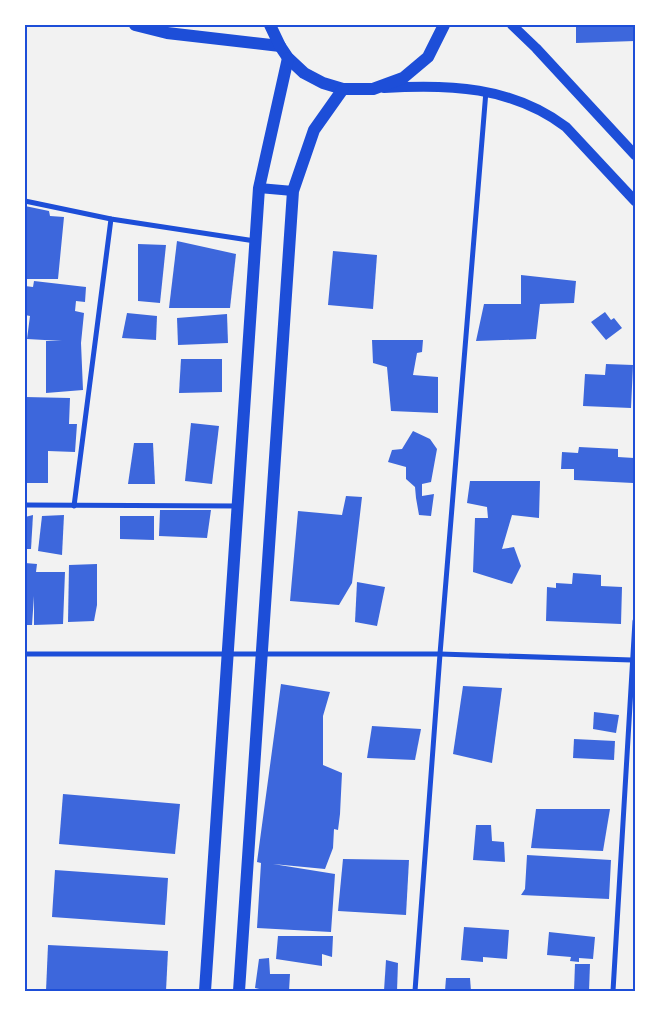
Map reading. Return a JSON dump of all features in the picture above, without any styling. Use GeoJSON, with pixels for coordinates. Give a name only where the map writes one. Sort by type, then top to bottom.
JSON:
{"type":"FeatureCollection","features":[{"type":"Feature","properties":{"kind":"main road"},"geometry":{"type":"LineString","coordinates":[[135,25],[167,33],[280,46]]}},
{"type":"Feature","properties":{"kind":"main road"},"geometry":{"type":"LineString","coordinates":[[270,25],[288,58],[304,73],[323,83],[343,89],[426,85],[486,90],[530,105],[566,127],[635,201]]}},
{"type":"Feature","properties":{"kind":"main road"},"geometry":{"type":"LineString","coordinates":[[373,89],[403,78],[428,57],[444,29],[444,25]]}},
{"type":"Feature","properties":{"kind":"main road"},"geometry":{"type":"LineString","coordinates":[[512,25],[536,48],[635,155]]}},
{"type":"Feature","properties":{"kind":"main road"},"geometry":{"type":"LineString","coordinates":[[205,991],[259,188],[288,58]]}},
{"type":"Feature","properties":{"kind":"main road"},"geometry":{"type":"LineString","coordinates":[[239,991],[293,192],[314,130],[343,89]]}},
{"type":"Feature","properties":{"kind":"main road"},"geometry":{"type":"LineString","coordinates":[[259,188],[293,192]]}},
{"type":"Feature","properties":{"kind":"street"},"geometry":{"type":"LineString","coordinates":[[416,991],[440,654],[486,90]]}},
{"type":"Feature","properties":{"kind":"street"},"geometry":{"type":"LineString","coordinates":[[25,201],[111,218],[256,241]]}},
{"type":"Feature","properties":{"kind":"street"},"geometry":{"type":"LineString","coordinates":[[74,506],[111,218]]}},
{"type":"Feature","properties":{"kind":"street"},"geometry":{"type":"LineString","coordinates":[[25,506],[238,506]]}},
{"type":"Feature","properties":{"kind":"street"},"geometry":{"type":"LineString","coordinates":[[612,991],[635,621]]}},
{"type":"Feature","properties":{"kind":"street"},"geometry":{"type":"LineString","coordinates":[[25,654],[440,654],[632,660]]}},
{"type":"Feature","properties":{"kind":"building"},"geometry":{"type":"Polygon","coordinates":[[[576,25],[635,25],[635,41],[576,43],[576,25]]]}},
{"type":"Feature","properties":{"kind":"building"},"geometry":{"type":"Polygon","coordinates":[[[25,206],[49,211],[50,216],[64,217],[58,279],[25,279],[25,206]]]}},
{"type":"Feature","properties":{"kind":"building"},"geometry":{"type":"Polygon","coordinates":[[[177,241],[236,254],[230,308],[169,308],[177,241]]]}},
{"type":"Feature","properties":{"kind":"building"},"geometry":{"type":"Polygon","coordinates":[[[138,244],[166,245],[160,303],[138,301],[138,244]]]}},
{"type":"Feature","properties":{"kind":"building"},"geometry":{"type":"Polygon","coordinates":[[[333,251],[377,255],[373,309],[328,305],[333,251]]]}},
{"type":"Feature","properties":{"kind":"building"},"geometry":{"type":"Polygon","coordinates":[[[521,275],[576,281],[574,303],[540,304],[536,339],[476,341],[484,304],[521,304],[521,275]]]}},
{"type":"Feature","properties":{"kind":"building"},"geometry":{"type":"Polygon","coordinates":[[[34,281],[86,287],[85,302],[76,301],[75,311],[84,313],[81,343],[83,390],[46,393],[46,341],[62,341],[27,339],[30,316],[25,315],[25,286],[33,287],[34,281]]]}},
{"type":"Feature","properties":{"kind":"building"},"geometry":{"type":"Polygon","coordinates":[[[605,312],[611,320],[614,318],[622,328],[606,340],[591,322],[605,312]]]}},
{"type":"Feature","properties":{"kind":"building"},"geometry":{"type":"Polygon","coordinates":[[[127,313],[157,316],[156,340],[122,338],[127,313]]]}},
{"type":"Feature","properties":{"kind":"building"},"geometry":{"type":"Polygon","coordinates":[[[227,314],[228,343],[178,345],[177,318],[227,314]]]}},
{"type":"Feature","properties":{"kind":"building"},"geometry":{"type":"Polygon","coordinates":[[[372,340],[423,340],[422,352],[417,353],[413,375],[438,377],[438,413],[391,411],[387,367],[373,363],[372,340]]]}},
{"type":"Feature","properties":{"kind":"building"},"geometry":{"type":"Polygon","coordinates":[[[181,359],[222,359],[222,392],[179,393],[181,359]]]}},
{"type":"Feature","properties":{"kind":"building"},"geometry":{"type":"Polygon","coordinates":[[[606,364],[633,365],[631,408],[583,406],[585,374],[605,375],[606,364]]]}},
{"type":"Feature","properties":{"kind":"building"},"geometry":{"type":"Polygon","coordinates":[[[25,397],[70,398],[69,424],[77,424],[75,452],[48,451],[48,483],[25,483],[25,397]]]}},
{"type":"Feature","properties":{"kind":"building"},"geometry":{"type":"Polygon","coordinates":[[[191,423],[219,426],[212,484],[185,481],[191,423]]]}},
{"type":"Feature","properties":{"kind":"building"},"geometry":{"type":"Polygon","coordinates":[[[413,431],[430,439],[437,449],[431,482],[422,484],[422,496],[434,494],[431,516],[419,515],[415,487],[406,479],[406,467],[388,462],[392,450],[402,449],[413,431]]]}},
{"type":"Feature","properties":{"kind":"building"},"geometry":{"type":"Polygon","coordinates":[[[134,443],[153,443],[155,484],[128,484],[134,443]]]}},
{"type":"Feature","properties":{"kind":"building"},"geometry":{"type":"Polygon","coordinates":[[[579,447],[618,449],[618,457],[634,458],[633,483],[574,480],[574,469],[561,469],[562,452],[578,453],[579,447]]]}},
{"type":"Feature","properties":{"kind":"building"},"geometry":{"type":"Polygon","coordinates":[[[470,481],[540,481],[539,518],[512,515],[502,549],[514,547],[521,566],[512,584],[473,572],[475,518],[488,518],[487,507],[467,503],[470,481]]]}},
{"type":"Feature","properties":{"kind":"building"},"geometry":{"type":"Polygon","coordinates":[[[346,496],[362,497],[352,583],[339,605],[290,601],[298,511],[342,515],[346,496]]]}},
{"type":"Feature","properties":{"kind":"building"},"geometry":{"type":"Polygon","coordinates":[[[160,510],[211,510],[207,538],[159,536],[160,510]]]}},
{"type":"Feature","properties":{"kind":"building"},"geometry":{"type":"Polygon","coordinates":[[[33,515],[31,549],[25,549],[25,517],[33,515]]]}},
{"type":"Feature","properties":{"kind":"building"},"geometry":{"type":"Polygon","coordinates":[[[64,515],[62,555],[38,551],[42,516],[64,515]]]}},
{"type":"Feature","properties":{"kind":"building"},"geometry":{"type":"Polygon","coordinates":[[[120,516],[154,516],[154,540],[120,539],[120,516]]]}},
{"type":"Feature","properties":{"kind":"building"},"geometry":{"type":"Polygon","coordinates":[[[25,563],[37,564],[36,572],[65,572],[63,624],[34,625],[34,596],[32,625],[25,625],[25,563]]]}},
{"type":"Feature","properties":{"kind":"building"},"geometry":{"type":"Polygon","coordinates":[[[97,564],[97,605],[94,621],[68,622],[69,565],[97,564]]]}},
{"type":"Feature","properties":{"kind":"building"},"geometry":{"type":"Polygon","coordinates":[[[573,573],[601,575],[601,586],[622,587],[621,624],[546,621],[547,587],[556,588],[556,583],[572,584],[573,573]]]}},
{"type":"Feature","properties":{"kind":"building"},"geometry":{"type":"Polygon","coordinates":[[[357,582],[385,587],[377,626],[355,622],[357,582]]]}},
{"type":"Feature","properties":{"kind":"building"},"geometry":{"type":"Polygon","coordinates":[[[281,684],[330,692],[323,716],[323,765],[342,773],[340,814],[338,830],[334,829],[333,848],[325,869],[273,864],[335,874],[331,932],[257,928],[261,863],[257,862],[281,684]]]}},
{"type":"Feature","properties":{"kind":"building"},"geometry":{"type":"Polygon","coordinates":[[[463,686],[502,688],[492,763],[453,754],[463,686]]]}},
{"type":"Feature","properties":{"kind":"building"},"geometry":{"type":"Polygon","coordinates":[[[594,712],[619,715],[616,733],[593,729],[594,712]]]}},
{"type":"Feature","properties":{"kind":"building"},"geometry":{"type":"Polygon","coordinates":[[[372,726],[421,729],[415,760],[367,758],[372,726]]]}},
{"type":"Feature","properties":{"kind":"building"},"geometry":{"type":"Polygon","coordinates":[[[574,739],[615,741],[614,760],[573,758],[574,739]]]}},
{"type":"Feature","properties":{"kind":"building"},"geometry":{"type":"Polygon","coordinates":[[[63,794],[180,804],[175,854],[59,844],[63,794]]]}},
{"type":"Feature","properties":{"kind":"building"},"geometry":{"type":"Polygon","coordinates":[[[536,809],[610,809],[603,851],[531,848],[536,809]]]}},
{"type":"Feature","properties":{"kind":"building"},"geometry":{"type":"Polygon","coordinates":[[[476,825],[491,825],[492,841],[504,842],[505,862],[473,860],[476,825]]]}},
{"type":"Feature","properties":{"kind":"building"},"geometry":{"type":"Polygon","coordinates":[[[527,855],[611,860],[609,899],[521,895],[525,889],[527,855]]]}},
{"type":"Feature","properties":{"kind":"building"},"geometry":{"type":"Polygon","coordinates":[[[343,859],[409,860],[406,915],[338,911],[343,859]]]}},
{"type":"Feature","properties":{"kind":"building"},"geometry":{"type":"Polygon","coordinates":[[[55,870],[168,878],[165,925],[52,917],[55,870]]]}},
{"type":"Feature","properties":{"kind":"building"},"geometry":{"type":"Polygon","coordinates":[[[464,927],[509,930],[507,959],[483,957],[483,962],[461,960],[464,927]]]}},
{"type":"Feature","properties":{"kind":"building"},"geometry":{"type":"Polygon","coordinates":[[[549,932],[595,937],[593,959],[579,958],[579,962],[570,961],[571,957],[547,955],[549,932]]]}},
{"type":"Feature","properties":{"kind":"building"},"geometry":{"type":"Polygon","coordinates":[[[278,936],[333,936],[332,957],[322,954],[322,966],[276,959],[278,936]]]}},
{"type":"Feature","properties":{"kind":"building"},"geometry":{"type":"Polygon","coordinates":[[[48,945],[168,951],[166,991],[46,991],[48,945]]]}},
{"type":"Feature","properties":{"kind":"building"},"geometry":{"type":"Polygon","coordinates":[[[269,958],[270,974],[290,974],[289,991],[268,991],[255,988],[259,959],[269,958]]]}},
{"type":"Feature","properties":{"kind":"building"},"geometry":{"type":"Polygon","coordinates":[[[386,960],[398,963],[397,991],[384,991],[386,960]]]}},
{"type":"Feature","properties":{"kind":"building"},"geometry":{"type":"Polygon","coordinates":[[[575,964],[590,964],[589,991],[574,991],[575,964]]]}},
{"type":"Feature","properties":{"kind":"building"},"geometry":{"type":"Polygon","coordinates":[[[446,978],[470,978],[471,991],[445,991],[446,978]]]}}]}
